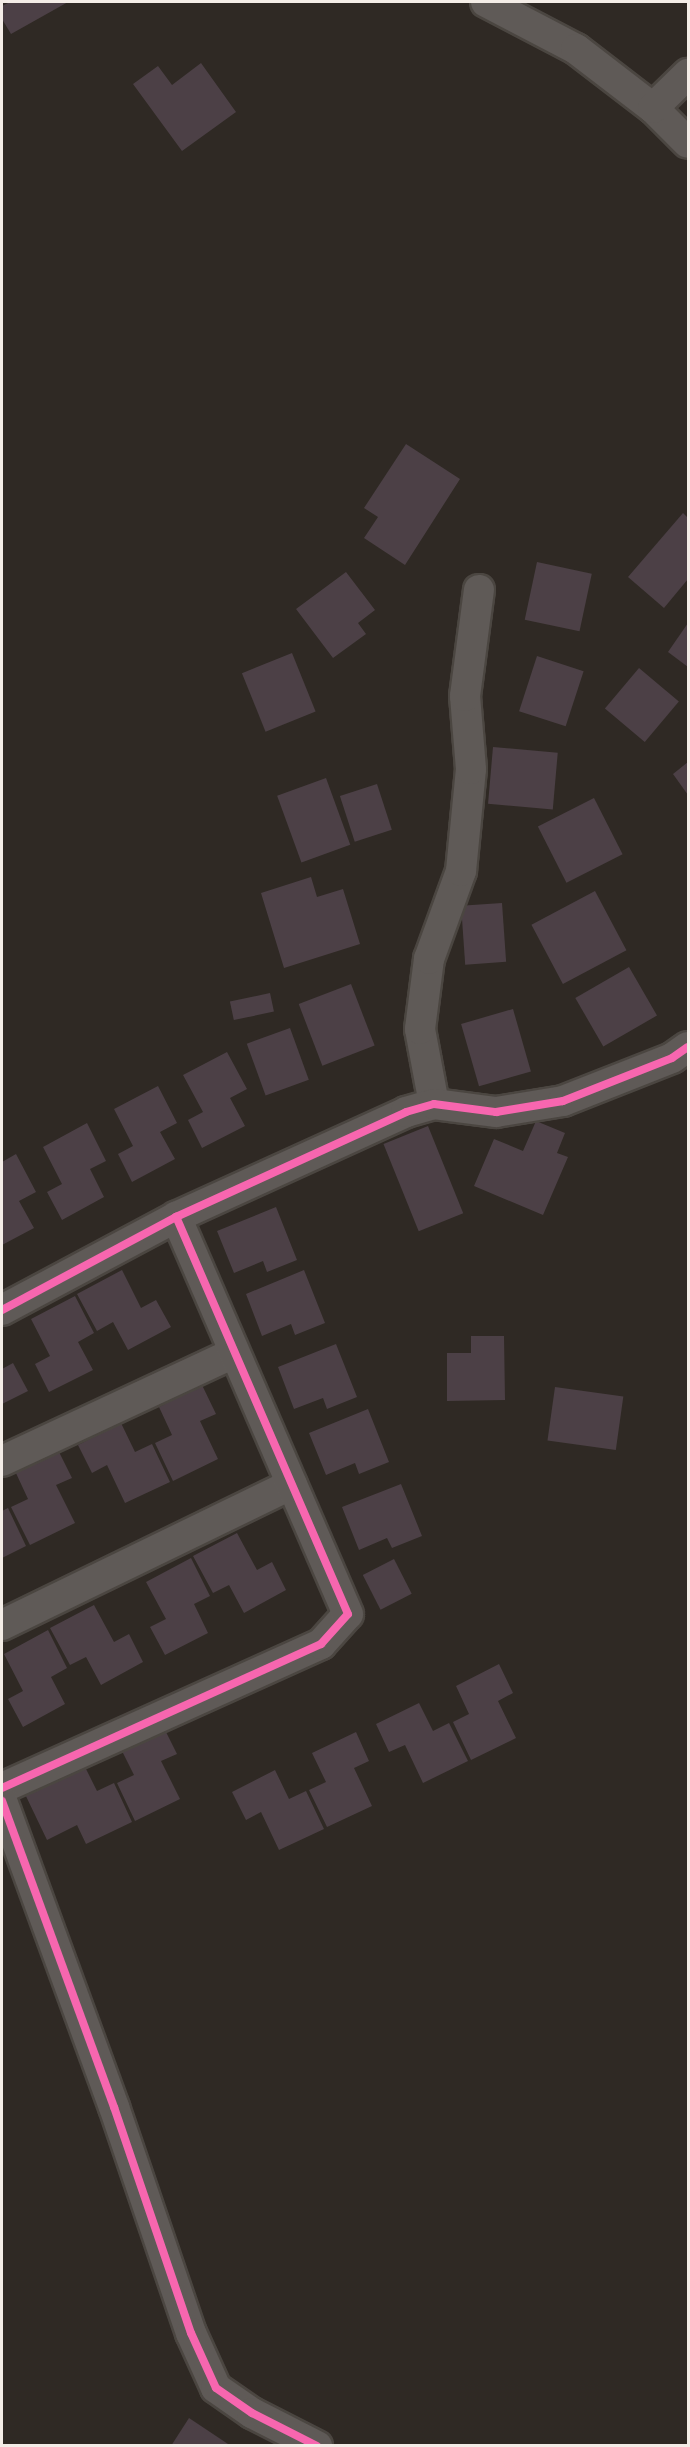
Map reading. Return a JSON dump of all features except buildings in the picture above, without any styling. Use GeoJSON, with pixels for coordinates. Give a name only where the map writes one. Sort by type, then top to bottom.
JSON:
{"type":"FeatureCollection","features":[{"type":"Feature","properties":{"kind":"street"},"geometry":{"type":"LineString","coordinates":[[486,2],[576,49],[653,108],[688,142]]}},
{"type":"Feature","properties":{"kind":"street"},"geometry":{"type":"LineString","coordinates":[[653,108],[688,74]]}},
{"type":"Feature","properties":{"kind":"street"},"geometry":{"type":"LineString","coordinates":[[434,1104],[420,1029],[429,959],[461,871],[471,769],[465,696],[479,590]]}},
{"type":"Feature","properties":{"kind":"street"},"geometry":{"type":"LineString","coordinates":[[2,1310],[176,1217],[406,1112],[434,1104],[496,1112],[563,1101],[672,1058],[688,1047]]}},
{"type":"Feature","properties":{"kind":"street"},"geometry":{"type":"LineString","coordinates":[[2,1788],[321,1644],[348,1614],[176,1217]]}},
{"type":"Feature","properties":{"kind":"street"},"geometry":{"type":"LineString","coordinates":[[2,1461],[234,1353]]}},
{"type":"Feature","properties":{"kind":"street"},"geometry":{"type":"LineString","coordinates":[[2,1625],[292,1484]]}},
{"type":"Feature","properties":{"kind":"street"},"geometry":{"type":"LineString","coordinates":[[2,1801],[114,2107],[191,2333],[216,2388],[252,2413],[317,2445]]}},
{"type":"Feature","properties":{"kind":"cycle path"},"geometry":{"type":"LineString","coordinates":[[2,1310],[176,1217],[406,1112],[434,1104],[496,1112],[563,1101],[672,1058],[688,1047]]}},
{"type":"Feature","properties":{"kind":"cycle path"},"geometry":{"type":"LineString","coordinates":[[2,1788],[321,1644],[348,1614],[176,1217]]}},
{"type":"Feature","properties":{"kind":"cycle path"},"geometry":{"type":"LineString","coordinates":[[2,1801],[114,2107],[191,2333],[216,2388],[252,2413],[317,2446]]}}]}
